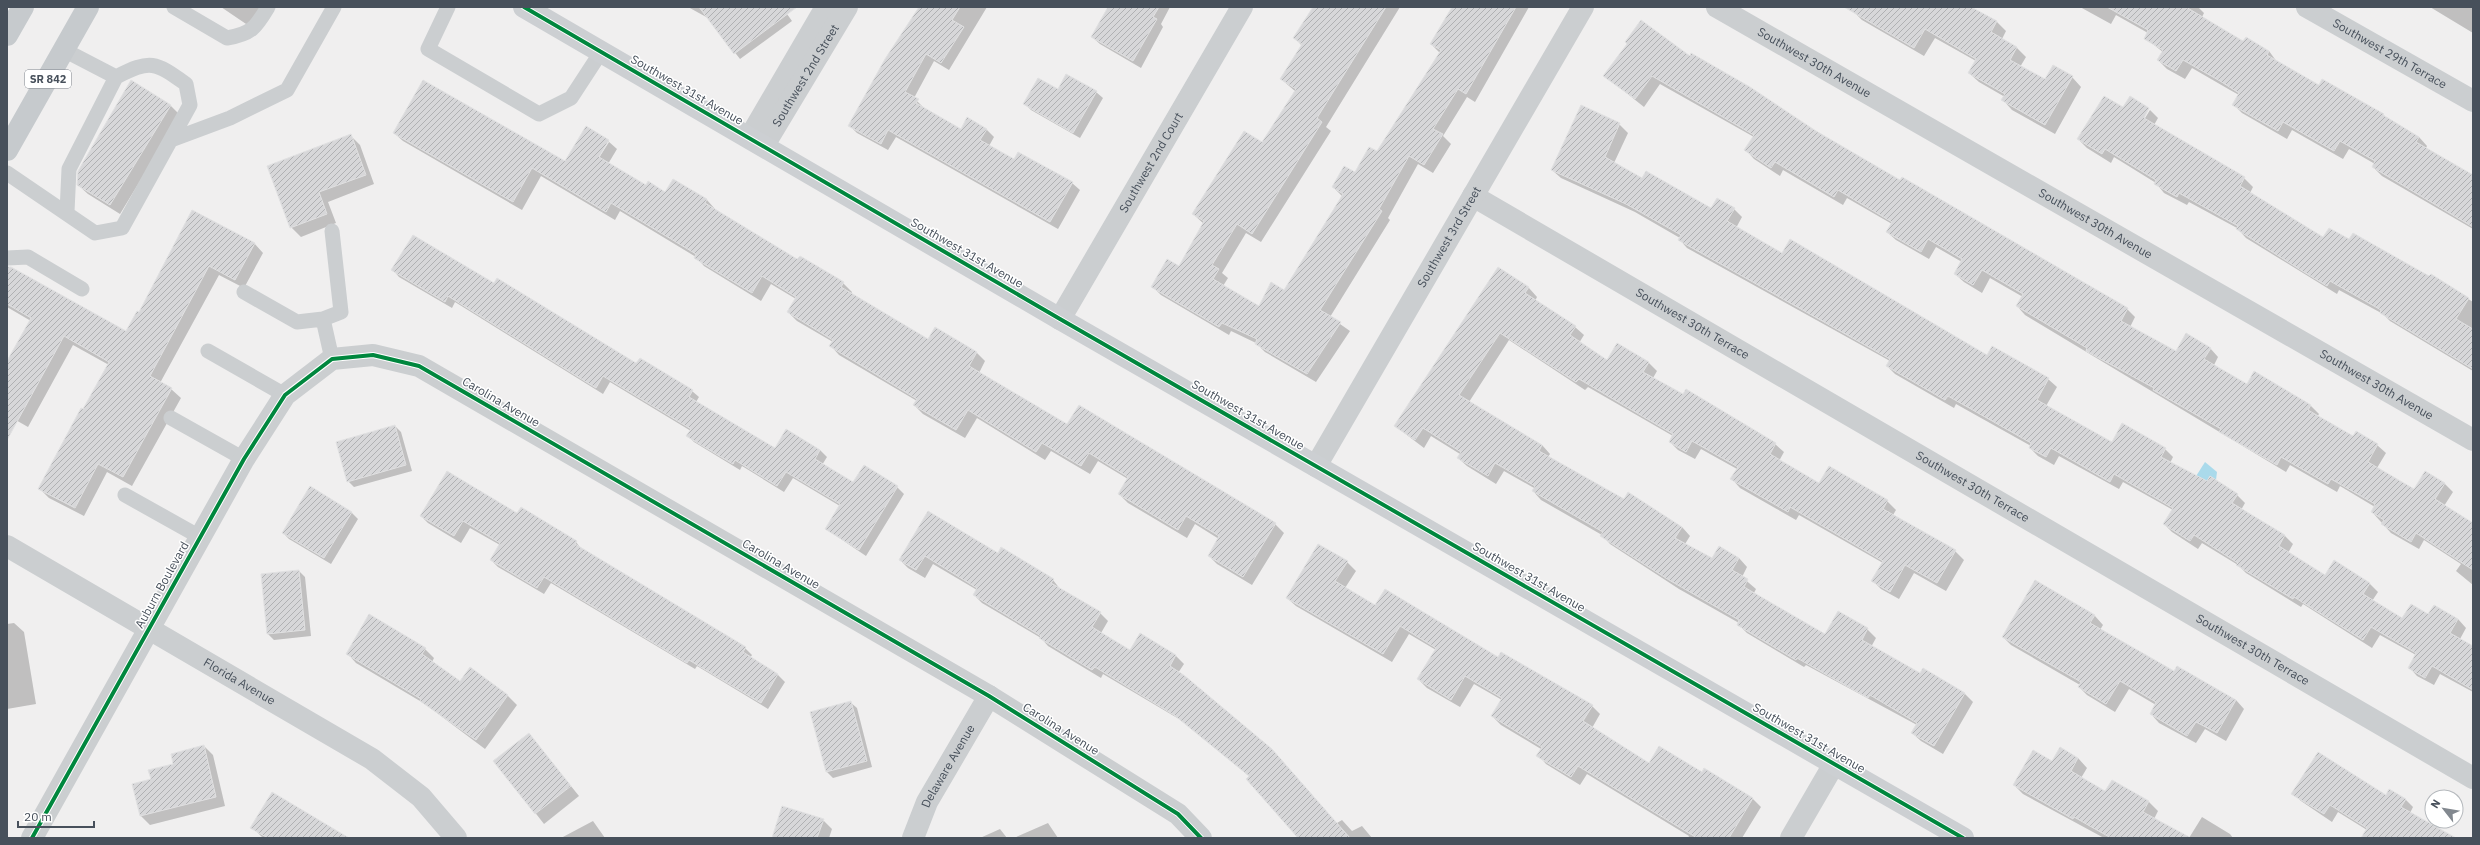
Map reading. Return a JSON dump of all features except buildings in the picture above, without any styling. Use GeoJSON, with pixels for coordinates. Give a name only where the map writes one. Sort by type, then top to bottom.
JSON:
{"type":"FeatureCollection","features":[{"type":"Feature","properties":{"kind":"main road"},"geometry":{"type":"LineString","coordinates":[[7,35],[23,7]]}},
{"type":"Feature","properties":{"kind":"main road","name":"SR 842"},"geometry":{"type":"LineString","coordinates":[[7,150],[88,7]]}},
{"type":"Feature","properties":{"kind":"main road","name":"Southwest 31st Avenue"},"geometry":{"type":"LineString","coordinates":[[524,7],[757,141],[1060,319],[1963,838]]}},
{"type":"Feature","properties":{"kind":"street","name":"Southwest 2nd Street"},"geometry":{"type":"LineString","coordinates":[[757,141],[826,7]]}},
{"type":"Feature","properties":{"kind":"street","name":"Southwest 2nd Street"},"geometry":{"type":"LineString","coordinates":[[757,141],[847,7]]}},
{"type":"Feature","properties":{"kind":"street","name":"Southwest 2nd Court"},"geometry":{"type":"LineString","coordinates":[[1060,319],[1242,7]]}},
{"type":"Feature","properties":{"kind":"street","name":"Southwest 3rd Street"},"geometry":{"type":"LineString","coordinates":[[1316,466],[1583,7]]}},
{"type":"Feature","properties":{"kind":"street","name":"Southwest 30th Avenue"},"geometry":{"type":"LineString","coordinates":[[1718,7],[2473,440]]}},
{"type":"Feature","properties":{"kind":"street","name":"Southwest 29th Terrace"},"geometry":{"type":"LineString","coordinates":[[2307,7],[2473,101]]}},
{"type":"Feature","properties":{"kind":"street","name":"Southwest 30th Terrace"},"geometry":{"type":"LineString","coordinates":[[1473,196],[2473,778]]}},
{"type":"Feature","properties":{"kind":"street","name":"Carolina Avenue"},"geometry":{"type":"LineString","coordinates":[[332,359],[373,355],[419,366],[989,696],[1178,814],[1201,838]]}},
{"type":"Feature","properties":{"kind":"street","name":"Auburn Boulevard"},"geometry":{"type":"LineString","coordinates":[[32,838],[244,459],[285,395],[332,359]]}},
{"type":"Feature","properties":{"kind":"street","name":"Florida Avenue"},"geometry":{"type":"LineString","coordinates":[[7,546],[372,759],[421,797],[456,838]]}},
{"type":"Feature","properties":{"kind":"street","name":"Delaware Avenue"},"geometry":{"type":"LineString","coordinates":[[913,838],[927,802],[989,696]]}},
{"type":"Feature","properties":{"kind":"street"},"geometry":{"type":"LineString","coordinates":[[1791,838],[1834,764]]}},
{"type":"Feature","properties":{"kind":"lane"},"geometry":{"type":"LineString","coordinates":[[174,7],[227,38],[242,36],[256,28],[268,7]]}},
{"type":"Feature","properties":{"kind":"lane"},"geometry":{"type":"LineString","coordinates":[[171,140],[230,118],[286,90],[334,7]]}},
{"type":"Feature","properties":{"kind":"lane"},"geometry":{"type":"LineString","coordinates":[[448,7],[428,49],[539,114],[571,98],[601,52]]}},
{"type":"Feature","properties":{"kind":"lane"},"geometry":{"type":"LineString","coordinates":[[64,50],[116,77]]}},
{"type":"Feature","properties":{"kind":"lane"},"geometry":{"type":"LineString","coordinates":[[7,172],[67,212],[95,233],[122,228],[190,105],[186,84],[162,68],[140,64],[116,77],[69,169],[67,212]]}},
{"type":"Feature","properties":{"kind":"lane"},"geometry":{"type":"LineString","coordinates":[[244,292],[297,322],[323,319],[341,312],[332,232]]}},
{"type":"Feature","properties":{"kind":"lane"},"geometry":{"type":"LineString","coordinates":[[7,258],[28,257],[82,289]]}},
{"type":"Feature","properties":{"kind":"lane"},"geometry":{"type":"LineString","coordinates":[[323,319],[332,359]]}},
{"type":"Feature","properties":{"kind":"lane"},"geometry":{"type":"LineString","coordinates":[[208,351],[285,395]]}},
{"type":"Feature","properties":{"kind":"lane"},"geometry":{"type":"LineString","coordinates":[[172,418],[244,459]]}},
{"type":"Feature","properties":{"kind":"lane"},"geometry":{"type":"LineString","coordinates":[[125,495],[200,537]]}},
{"type":"Feature","properties":{"kind":"water"},"geometry":{"type":"Polygon","coordinates":[[[2205,462],[2217,472],[2216,480],[2186,492],[2205,462]]]}},
{"type":"Feature","properties":{"kind":"cycle path"},"geometry":{"type":"LineString","coordinates":[[524,7],[1060,319],[1963,838]]}},
{"type":"Feature","properties":{"kind":"cycle path"},"geometry":{"type":"LineString","coordinates":[[32,838],[244,459],[285,395],[332,359],[373,355],[419,366],[989,696],[1178,814],[1201,838]]}}]}
